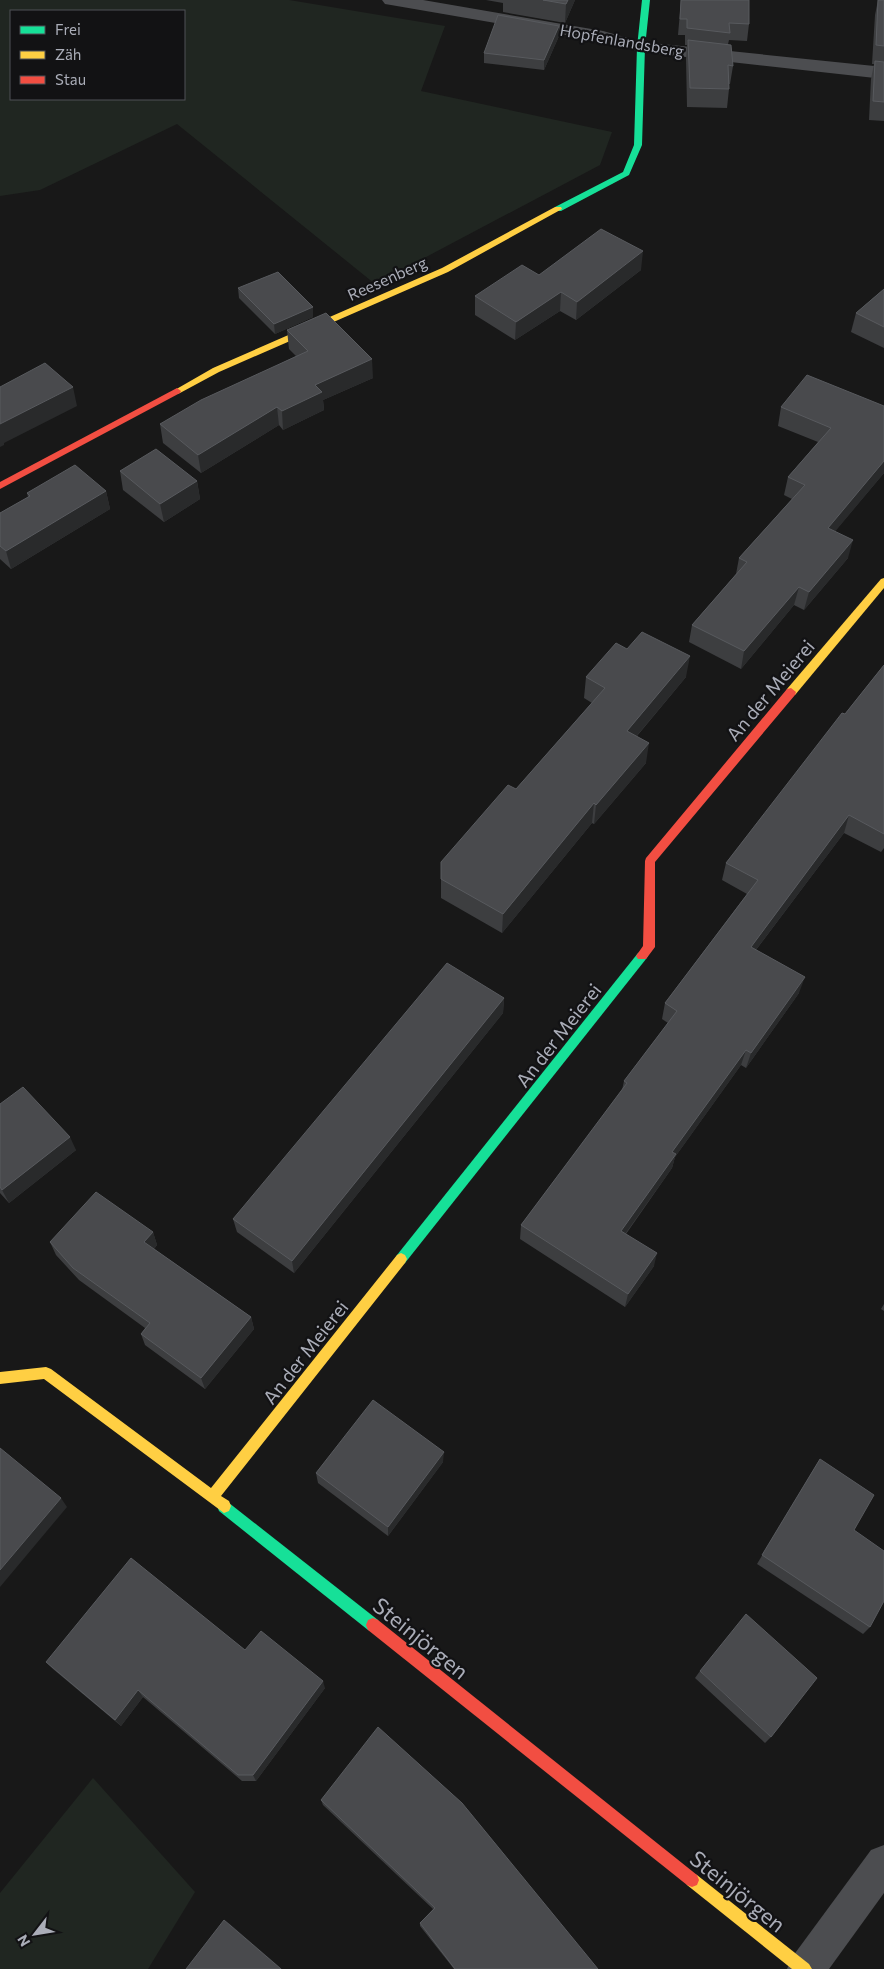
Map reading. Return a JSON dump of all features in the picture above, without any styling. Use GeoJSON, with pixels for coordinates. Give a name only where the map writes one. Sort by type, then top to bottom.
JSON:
{"type":"FeatureCollection","features":[{"type":"Feature","properties":{"kind":"street","name":"Hopfenlandsberg"},"geometry":{"type":"LineString","coordinates":[[391,0],[602,36],[641,46],[884,73]]}},
{"type":"Feature","properties":{"kind":"street","name":"Reesenberg"},"geometry":{"type":"LineString","coordinates":[[0,486],[216,370],[445,270],[626,173],[638,145],[641,46],[646,0]]}},
{"type":"Feature","properties":{"kind":"street","name":"An der Meierei"},"geometry":{"type":"LineString","coordinates":[[212,1497],[649,947],[650,861],[884,581]]}},
{"type":"Feature","properties":{"kind":"street","name":"Steinjörgen"},"geometry":{"type":"LineString","coordinates":[[0,1378],[46,1373],[212,1497],[805,1969]]}},
{"type":"Feature","properties":{"kind":"street"},"geometry":{"type":"LineString","coordinates":[[805,1969],[884,1863]]}},
{"type":"Feature","properties":{"kind":"shaded area"},"geometry":{"type":"Polygon","coordinates":[[[0,0],[289,0],[445,26],[421,91],[612,132],[600,165],[375,284],[177,124],[40,190],[0,196],[0,0]]]}},
{"type":"Feature","properties":{"kind":"shaded area"},"geometry":{"type":"Polygon","coordinates":[[[93,1778],[195,1892],[148,1969],[0,1969],[0,1893],[93,1778]]]}},
{"type":"Feature","properties":{"kind":"building"},"geometry":{"type":"Polygon","coordinates":[[[543,0],[568,0],[566,4],[543,0]]]}},
{"type":"Feature","properties":{"kind":"building"},"geometry":{"type":"Polygon","coordinates":[[[681,0],[749,0],[749,24],[729,23],[730,33],[687,28],[687,19],[680,19],[681,0]]]}},
{"type":"Feature","properties":{"kind":"building"},"geometry":{"type":"Polygon","coordinates":[[[878,0],[884,0],[884,46],[876,45],[878,0]]]}},
{"type":"Feature","properties":{"kind":"building"},"geometry":{"type":"Polygon","coordinates":[[[498,15],[559,26],[544,60],[484,53],[498,15]]]}},
{"type":"Feature","properties":{"kind":"building"},"geometry":{"type":"Polygon","coordinates":[[[688,40],[731,45],[733,66],[728,65],[729,89],[690,88],[688,40]]]}},
{"type":"Feature","properties":{"kind":"building"},"geometry":{"type":"Polygon","coordinates":[[[875,61],[884,62],[884,102],[873,101],[875,61]]]}},
{"type":"Feature","properties":{"kind":"building"},"geometry":{"type":"Polygon","coordinates":[[[601,229],[643,251],[577,302],[561,292],[516,322],[475,296],[522,265],[539,275],[601,229]]]}},
{"type":"Feature","properties":{"kind":"building"},"geometry":{"type":"Polygon","coordinates":[[[278,272],[313,307],[274,324],[238,288],[278,272]]]}},
{"type":"Feature","properties":{"kind":"building"},"geometry":{"type":"Polygon","coordinates":[[[884,289],[884,327],[856,313],[884,289]]]}},
{"type":"Feature","properties":{"kind":"building"},"geometry":{"type":"Polygon","coordinates":[[[326,313],[372,359],[315,385],[322,392],[282,411],[277,407],[198,455],[160,424],[201,400],[308,351],[287,330],[326,313]]]}},
{"type":"Feature","properties":{"kind":"building"},"geometry":{"type":"Polygon","coordinates":[[[45,363],[73,387],[0,424],[0,387],[45,363]]]}},
{"type":"Feature","properties":{"kind":"building"},"geometry":{"type":"Polygon","coordinates":[[[807,375],[884,406],[884,461],[828,528],[853,540],[809,592],[799,587],[744,651],[692,625],[747,562],[739,558],[805,485],[788,477],[831,428],[781,407],[807,375]]]}},
{"type":"Feature","properties":{"kind":"building"},"geometry":{"type":"Polygon","coordinates":[[[156,449],[197,481],[160,504],[120,471],[156,449]]]}},
{"type":"Feature","properties":{"kind":"building"},"geometry":{"type":"Polygon","coordinates":[[[75,465],[106,491],[6,551],[0,546],[0,513],[30,496],[27,493],[75,465]]]}},
{"type":"Feature","properties":{"kind":"building"},"geometry":{"type":"Polygon","coordinates":[[[642,632],[690,656],[627,731],[649,743],[596,805],[594,803],[503,914],[441,879],[441,862],[508,785],[516,789],[605,688],[586,677],[616,643],[627,649],[642,632]]]}},
{"type":"Feature","properties":{"kind":"building"},"geometry":{"type":"Polygon","coordinates":[[[884,665],[884,834],[849,815],[751,947],[805,977],[751,1053],[746,1050],[672,1152],[676,1154],[621,1231],[657,1253],[628,1294],[521,1225],[627,1083],[624,1081],[677,1011],[665,1003],[758,880],[726,863],[842,713],[845,714],[884,665]]]}},
{"type":"Feature","properties":{"kind":"building"},"geometry":{"type":"Polygon","coordinates":[[[447,963],[504,998],[292,1261],[233,1219],[447,963]]]}},
{"type":"Feature","properties":{"kind":"building"},"geometry":{"type":"Polygon","coordinates":[[[23,1087],[70,1137],[2,1190],[0,1187],[0,1104],[23,1087]]]}},
{"type":"Feature","properties":{"kind":"building"},"geometry":{"type":"Polygon","coordinates":[[[96,1192],[153,1232],[144,1242],[251,1317],[201,1378],[141,1334],[150,1323],[73,1268],[50,1242],[96,1192]]]}},
{"type":"Feature","properties":{"kind":"building"},"geometry":{"type":"Polygon","coordinates":[[[373,1400],[444,1452],[388,1527],[316,1473],[373,1400]]]}},
{"type":"Feature","properties":{"kind":"building"},"geometry":{"type":"Polygon","coordinates":[[[0,1448],[61,1498],[0,1570],[0,1448]]]}},
{"type":"Feature","properties":{"kind":"building"},"geometry":{"type":"Polygon","coordinates":[[[820,1459],[874,1495],[854,1530],[884,1551],[884,1601],[870,1627],[762,1555],[820,1459]]]}},
{"type":"Feature","properties":{"kind":"building"},"geometry":{"type":"Polygon","coordinates":[[[131,1558],[245,1650],[261,1631],[323,1681],[253,1775],[238,1775],[138,1690],[115,1720],[46,1662],[131,1558]]]}},
{"type":"Feature","properties":{"kind":"building"},"geometry":{"type":"Polygon","coordinates":[[[746,1614],[817,1678],[771,1737],[700,1671],[746,1614]]]}},
{"type":"Feature","properties":{"kind":"building"},"geometry":{"type":"Polygon","coordinates":[[[378,1727],[462,1803],[598,1969],[455,1969],[420,1923],[435,1908],[321,1800],[378,1727]]]}},
{"type":"Feature","properties":{"kind":"building"},"geometry":{"type":"Polygon","coordinates":[[[224,1920],[281,1969],[186,1969],[224,1920]]]}},
{"type":"Feature","properties":{"kind":"traffic: fast"},"geometry":{"type":"LineString","coordinates":[[558,209],[626,173],[638,145],[641,47],[646,0]]}},
{"type":"Feature","properties":{"kind":"traffic: fast"},"geometry":{"type":"LineString","coordinates":[[401,1259],[642,956]]}},
{"type":"Feature","properties":{"kind":"traffic: fast"},"geometry":{"type":"LineString","coordinates":[[224,1506],[373,1625]]}},
{"type":"Feature","properties":{"kind":"traffic: slow"},"geometry":{"type":"LineString","coordinates":[[177,391],[216,370],[445,270],[558,209]]}},
{"type":"Feature","properties":{"kind":"traffic: slow"},"geometry":{"type":"LineString","coordinates":[[791,692],[884,581]]}},
{"type":"Feature","properties":{"kind":"traffic: slow"},"geometry":{"type":"LineString","coordinates":[[212,1497],[401,1259]]}},
{"type":"Feature","properties":{"kind":"traffic: slow"},"geometry":{"type":"LineString","coordinates":[[0,1378],[46,1373],[224,1506]]}},
{"type":"Feature","properties":{"kind":"traffic: slow"},"geometry":{"type":"LineString","coordinates":[[692,1880],[804,1969]]}},
{"type":"Feature","properties":{"kind":"traffic: jam"},"geometry":{"type":"LineString","coordinates":[[0,486],[177,391]]}},
{"type":"Feature","properties":{"kind":"traffic: jam"},"geometry":{"type":"LineString","coordinates":[[642,956],[649,947],[650,861],[791,692]]}},
{"type":"Feature","properties":{"kind":"traffic: jam"},"geometry":{"type":"LineString","coordinates":[[373,1625],[692,1880]]}}]}
